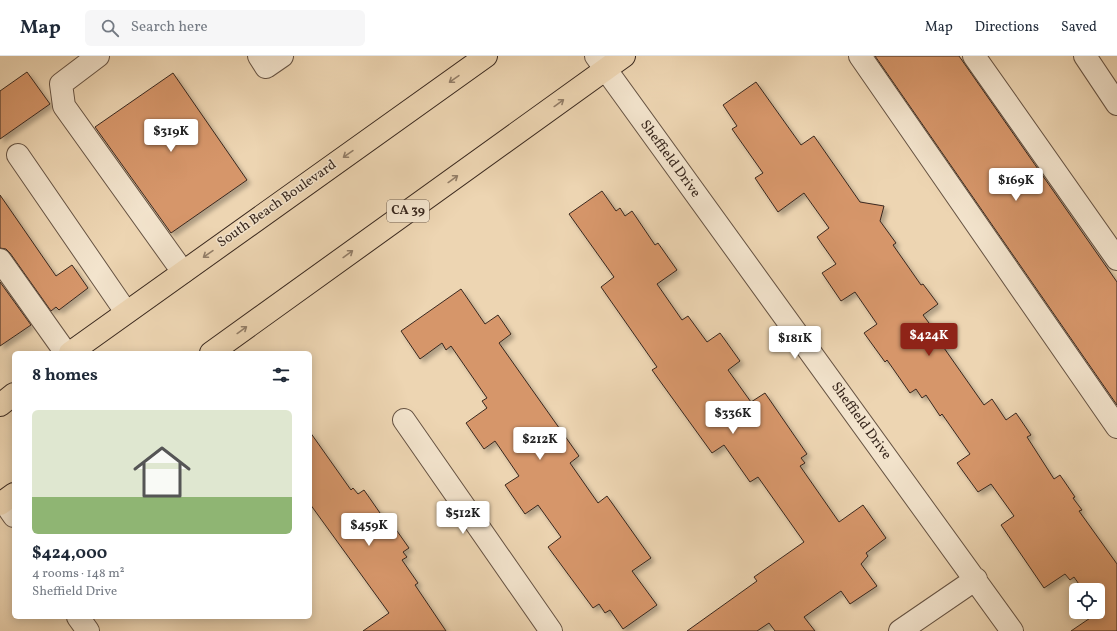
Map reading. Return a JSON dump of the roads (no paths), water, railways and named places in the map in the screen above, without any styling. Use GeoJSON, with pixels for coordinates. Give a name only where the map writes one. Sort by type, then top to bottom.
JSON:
{"type":"FeatureCollection","features":[{"type":"Feature","properties":{"kind":"main road","name":"South Beach Boulevard"},"geometry":{"type":"LineString","coordinates":[[73,351],[486,56]]}},
{"type":"Feature","properties":{"kind":"main road","name":"CA 39"},"geometry":{"type":"LineString","coordinates":[[214,351],[600,63],[624,56]]}},
{"type":"Feature","properties":{"kind":"main road"},"geometry":{"type":"LineString","coordinates":[[0,405],[12,396]]}},
{"type":"Feature","properties":{"kind":"street"},"geometry":{"type":"LineString","coordinates":[[98,56],[61,84],[64,106],[183,272]]}},
{"type":"Feature","properties":{"kind":"street"},"geometry":{"type":"LineString","coordinates":[[259,56],[266,67],[282,56]]}},
{"type":"Feature","properties":{"kind":"street"},"geometry":{"type":"LineString","coordinates":[[860,56],[1117,427]]}},
{"type":"Feature","properties":{"kind":"street"},"geometry":{"type":"LineString","coordinates":[[974,56],[1117,259]]}},
{"type":"Feature","properties":{"kind":"street"},"geometry":{"type":"LineString","coordinates":[[1085,56],[1117,104]]}},
{"type":"Feature","properties":{"kind":"street","name":"Sheffield Drive"},"geometry":{"type":"LineString","coordinates":[[600,63],[976,579],[1012,631]]}},
{"type":"Feature","properties":{"kind":"street"},"geometry":{"type":"LineString","coordinates":[[18,155],[126,312]]}},
{"type":"Feature","properties":{"kind":"street"},"geometry":{"type":"LineString","coordinates":[[0,260],[65,351]]}},
{"type":"Feature","properties":{"kind":"street"},"geometry":{"type":"LineString","coordinates":[[404,420],[551,631]]}},
{"type":"Feature","properties":{"kind":"street"},"geometry":{"type":"LineString","coordinates":[[900,631],[976,579]]}},
{"type":"Feature","properties":{"kind":"street"},"geometry":{"type":"LineString","coordinates":[[79,619],[88,631]]}}]}
